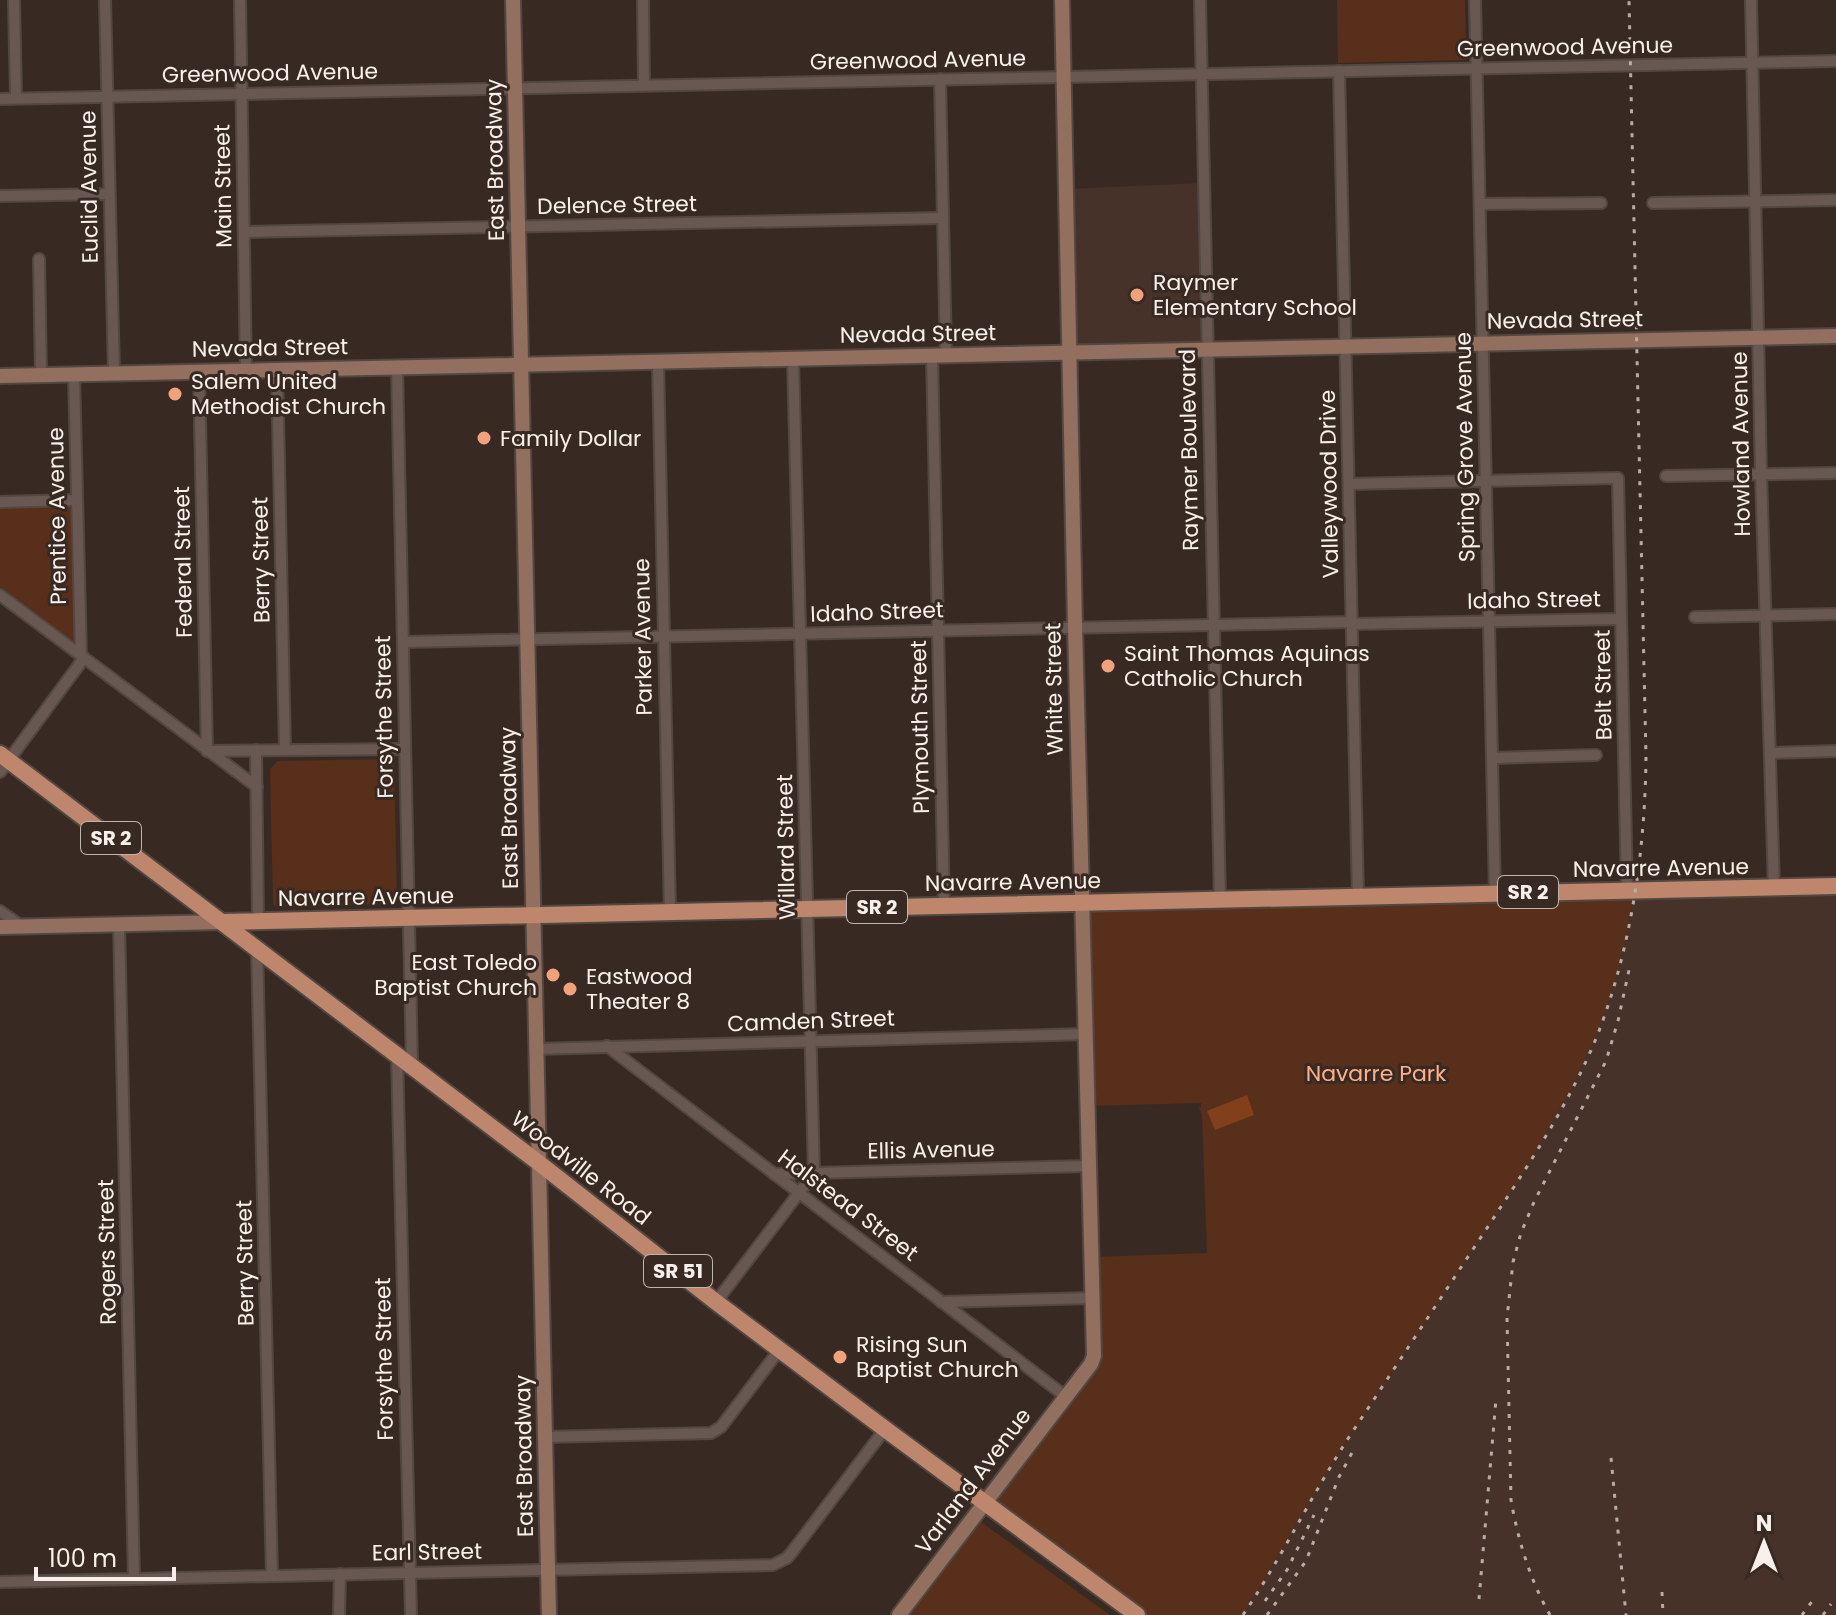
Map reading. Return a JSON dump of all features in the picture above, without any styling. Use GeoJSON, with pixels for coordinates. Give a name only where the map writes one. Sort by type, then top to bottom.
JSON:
{"type":"FeatureCollection","features":[{"type":"Feature","properties":{"kind":"main road","name":"Woodville Road"},"geometry":{"type":"LineString","coordinates":[[3,762],[223,922],[716,1302],[1137,1615]]}},
{"type":"Feature","properties":{"kind":"main road","name":"Navarre Avenue"},"geometry":{"type":"LineString","coordinates":[[223,922],[1836,886]]}},
{"type":"Feature","properties":{"kind":"street"},"geometry":{"type":"LineString","coordinates":[[14,0],[16,98]]}},
{"type":"Feature","properties":{"kind":"street","name":"Euclid Avenue"},"geometry":{"type":"LineString","coordinates":[[105,0],[114,373]]}},
{"type":"Feature","properties":{"kind":"street","name":"Main Street"},"geometry":{"type":"LineString","coordinates":[[240,0],[246,371]]}},
{"type":"Feature","properties":{"kind":"street","name":"East Broadway"},"geometry":{"type":"LineString","coordinates":[[513,0],[549,1615]]}},
{"type":"Feature","properties":{"kind":"street"},"geometry":{"type":"LineString","coordinates":[[643,0],[644,85]]}},
{"type":"Feature","properties":{"kind":"street","name":"White Street"},"geometry":{"type":"LineString","coordinates":[[1062,0],[1094,1356],[1084,1373]]}},
{"type":"Feature","properties":{"kind":"street","name":"Raymer Boulevard"},"geometry":{"type":"LineString","coordinates":[[1200,0],[1220,899]]}},
{"type":"Feature","properties":{"kind":"street","name":"Spring Grove Avenue"},"geometry":{"type":"LineString","coordinates":[[1475,0],[1495,893]]}},
{"type":"Feature","properties":{"kind":"street","name":"Howland Avenue"},"geometry":{"type":"LineString","coordinates":[[1751,0],[1774,887]]}},
{"type":"Feature","properties":{"kind":"street","name":"Greenwood Avenue"},"geometry":{"type":"LineString","coordinates":[[0,99],[1836,61]]}},
{"type":"Feature","properties":{"kind":"street","name":"Valleywood Drive"},"geometry":{"type":"LineString","coordinates":[[1339,71],[1358,896]]}},
{"type":"Feature","properties":{"kind":"street","name":"Plymouth Street"},"geometry":{"type":"LineString","coordinates":[[940,79],[943,218],[938,630],[944,906]]}},
{"type":"Feature","properties":{"kind":"street"},"geometry":{"type":"LineString","coordinates":[[1,196],[109,194]]}},
{"type":"Feature","properties":{"kind":"street"},"geometry":{"type":"LineString","coordinates":[[1653,203],[1836,200]]}},
{"type":"Feature","properties":{"kind":"street"},"geometry":{"type":"LineString","coordinates":[[1480,204],[1601,203]]}},
{"type":"Feature","properties":{"kind":"street","name":"Delence Street"},"geometry":{"type":"LineString","coordinates":[[244,232],[943,218]]}},
{"type":"Feature","properties":{"kind":"street"},"geometry":{"type":"LineString","coordinates":[[39,259],[41,375]]}},
{"type":"Feature","properties":{"kind":"street","name":"Nevada Street"},"geometry":{"type":"LineString","coordinates":[[0,376],[1836,336]]}},
{"type":"Feature","properties":{"kind":"street","name":"Willard Street"},"geometry":{"type":"LineString","coordinates":[[793,359],[814,1173]]}},
{"type":"Feature","properties":{"kind":"street","name":"Parker Avenue"},"geometry":{"type":"LineString","coordinates":[[658,362],[670,912]]}},
{"type":"Feature","properties":{"kind":"street","name":"Forsythe Street"},"geometry":{"type":"LineString","coordinates":[[397,367],[412,1066]]}},
{"type":"Feature","properties":{"kind":"street","name":"Berry Street"},"geometry":{"type":"LineString","coordinates":[[277,370],[285,750]]}},
{"type":"Feature","properties":{"kind":"street","name":"Federal Street"},"geometry":{"type":"LineString","coordinates":[[199,371],[207,751]]}},
{"type":"Feature","properties":{"kind":"street","name":"Prentice Avenue"},"geometry":{"type":"LineString","coordinates":[[74,374],[82,657]]}},
{"type":"Feature","properties":{"kind":"street"},"geometry":{"type":"LineString","coordinates":[[1666,476],[1836,473]]}},
{"type":"Feature","properties":{"kind":"street","name":"Belt Street"},"geometry":{"type":"LineString","coordinates":[[1486,481],[1618,478],[1627,890]]}},
{"type":"Feature","properties":{"kind":"street"},"geometry":{"type":"LineString","coordinates":[[1349,484],[1486,481]]}},
{"type":"Feature","properties":{"kind":"street"},"geometry":{"type":"LineString","coordinates":[[0,502],[77,500]]}},
{"type":"Feature","properties":{"kind":"street"},"geometry":{"type":"LineString","coordinates":[[0,595],[257,787]]}},
{"type":"Feature","properties":{"kind":"street"},"geometry":{"type":"LineString","coordinates":[[1695,617],[1836,614]]}},
{"type":"Feature","properties":{"kind":"street","name":"Idaho Street"},"geometry":{"type":"LineString","coordinates":[[403,642],[1075,626],[1621,619]]}},
{"type":"Feature","properties":{"kind":"street"},"geometry":{"type":"LineString","coordinates":[[3,762],[82,657]]}},
{"type":"Feature","properties":{"kind":"street"},"geometry":{"type":"LineString","coordinates":[[207,751],[405,749]]}},
{"type":"Feature","properties":{"kind":"street"},"geometry":{"type":"LineString","coordinates":[[256,750],[258,921]]}},
{"type":"Feature","properties":{"kind":"street"},"geometry":{"type":"LineString","coordinates":[[1770,753],[1836,751]]}},
{"type":"Feature","properties":{"kind":"street"},"geometry":{"type":"LineString","coordinates":[[1492,758],[1596,755]]}},
{"type":"Feature","properties":{"kind":"street"},"geometry":{"type":"LineString","coordinates":[[0,911],[21,927]]}},
{"type":"Feature","properties":{"kind":"street","name":"Navarre Avenue"},"geometry":{"type":"LineString","coordinates":[[0,927],[223,922]]}},
{"type":"Feature","properties":{"kind":"street","name":"Rogers Street"},"geometry":{"type":"LineString","coordinates":[[119,925],[134,1579]]}},
{"type":"Feature","properties":{"kind":"street","name":"Berry Street"},"geometry":{"type":"LineString","coordinates":[[257,948],[272,1576]]}},
{"type":"Feature","properties":{"kind":"street","name":"Camden Street"},"geometry":{"type":"LineString","coordinates":[[537,1049],[1086,1034]]}},
{"type":"Feature","properties":{"kind":"street","name":"Halstead Street"},"geometry":{"type":"LineString","coordinates":[[607,1046],[1065,1396]]}},
{"type":"Feature","properties":{"kind":"street","name":"Forsythe Street"},"geometry":{"type":"LineString","coordinates":[[397,1055],[411,1615]]}},
{"type":"Feature","properties":{"kind":"street","name":"Ellis Avenue"},"geometry":{"type":"LineString","coordinates":[[774,1174],[1089,1166]]}},
{"type":"Feature","properties":{"kind":"street"},"geometry":{"type":"LineString","coordinates":[[716,1302],[814,1173]]}},
{"type":"Feature","properties":{"kind":"street"},"geometry":{"type":"LineString","coordinates":[[941,1302],[1093,1298]]}},
{"type":"Feature","properties":{"kind":"street"},"geometry":{"type":"LineString","coordinates":[[545,1437],[711,1433],[721,1427],[780,1349]]}},
{"type":"Feature","properties":{"kind":"street","name":"Varland Avenue"},"geometry":{"type":"LineString","coordinates":[[899,1615],[1084,1373]]}},
{"type":"Feature","properties":{"kind":"street","name":"Earl Street"},"geometry":{"type":"LineString","coordinates":[[0,1582],[773,1565],[792,1552],[885,1429]]}},
{"type":"Feature","properties":{"kind":"street"},"geometry":{"type":"LineString","coordinates":[[339,1615],[340,1574]]}},
{"type":"Feature","properties":{"kind":"shaded area","name":"Raymer Elementary School"},"geometry":{"type":"Polygon","coordinates":[[[1203,183],[1207,350],[1069,353],[1066,189],[1203,183]]]}},
{"type":"Feature","properties":{"kind":"shaded area"},"geometry":{"type":"Polygon","coordinates":[[[1836,886],[1836,1615],[1243,1615],[1340,1451],[1466,1260],[1573,1086],[1610,1000],[1635,890],[1836,886]]]}},
{"type":"Feature","properties":{"kind":"shaded area"},"geometry":{"type":"Polygon","coordinates":[[[1247,1095],[1254,1115],[1215,1130],[1207,1111],[1247,1095]]]}},
{"type":"Feature","properties":{"kind":"green space"},"geometry":{"type":"Polygon","coordinates":[[[1337,0],[1465,0],[1466,60],[1338,63],[1337,0]]]}},
{"type":"Feature","properties":{"kind":"green space"},"geometry":{"type":"Polygon","coordinates":[[[71,505],[75,643],[0,587],[0,507],[71,505]]]}},
{"type":"Feature","properties":{"kind":"green space"},"geometry":{"type":"Polygon","coordinates":[[[394,759],[397,904],[276,907],[273,903],[270,769],[278,761],[394,759]]]}},
{"type":"Feature","properties":{"kind":"green space","name":"Navarre Park"},"geometry":{"type":"Polygon","coordinates":[[[1635,890],[1610,1000],[1573,1086],[1519,1180],[1340,1451],[1243,1615],[1136,1615],[985,1503],[1091,1364],[1092,1257],[1207,1253],[1201,1103],[1087,1106],[1082,902],[1635,890]]]}},
{"type":"Feature","properties":{"kind":"green space"},"geometry":{"type":"Polygon","coordinates":[[[981,1522],[1110,1615],[910,1615],[981,1522]]]}},
{"type":"Feature","properties":{"kind":"railway"},"geometry":{"type":"LineString","coordinates":[[1243,1615],[1340,1451],[1549,1131],[1588,1057],[1620,964],[1639,861],[1646,757],[1629,0]]}},
{"type":"Feature","properties":{"kind":"railway"},"geometry":{"type":"LineString","coordinates":[[1550,1615],[1526,1559],[1511,1500],[1507,1318],[1513,1262],[1534,1202],[1606,1061],[1629,970]]}},
{"type":"Feature","properties":{"kind":"railway"},"geometry":{"type":"LineString","coordinates":[[1479,1599],[1496,1399]]}},
{"type":"Feature","properties":{"kind":"railway"},"geometry":{"type":"LineString","coordinates":[[1267,1615],[1306,1561],[1339,1477],[1354,1449]]}},
{"type":"Feature","properties":{"kind":"railway"},"geometry":{"type":"LineString","coordinates":[[1611,1458],[1626,1615]]}},
{"type":"Feature","properties":{"kind":"railway"},"geometry":{"type":"LineString","coordinates":[[1265,1601],[1287,1570],[1314,1515]]}},
{"type":"Feature","properties":{"kind":"railway"},"geometry":{"type":"LineString","coordinates":[[1662,1592],[1663,1615]]}},
{"type":"Feature","properties":{"kind":"railway"},"geometry":{"type":"LineString","coordinates":[[1802,1615],[1816,1596]]}},
{"type":"Feature","properties":{"kind":"railway"},"geometry":{"type":"LineString","coordinates":[[1823,1615],[1831,1604]]}},
{"type":"Feature","properties":{"kind":"place","name":"Raymer Elementary School"},"geometry":{"type":"Point","coordinates":[1137,295]}},
{"type":"Feature","properties":{"kind":"place","name":"Salem United Methodist Church"},"geometry":{"type":"Point","coordinates":[175,394]}},
{"type":"Feature","properties":{"kind":"place","name":"Family Dollar"},"geometry":{"type":"Point","coordinates":[484,438]}},
{"type":"Feature","properties":{"kind":"place","name":"Saint Thomas Aquinas Catholic Church"},"geometry":{"type":"Point","coordinates":[1108,666]}},
{"type":"Feature","properties":{"kind":"place","name":"East Toledo Baptist Church"},"geometry":{"type":"Point","coordinates":[553,975]}},
{"type":"Feature","properties":{"kind":"place","name":"Eastwood Theater 8"},"geometry":{"type":"Point","coordinates":[570,989]}},
{"type":"Feature","properties":{"kind":"place","name":"Rising Sun Baptist Church"},"geometry":{"type":"Point","coordinates":[840,1357]}}]}
